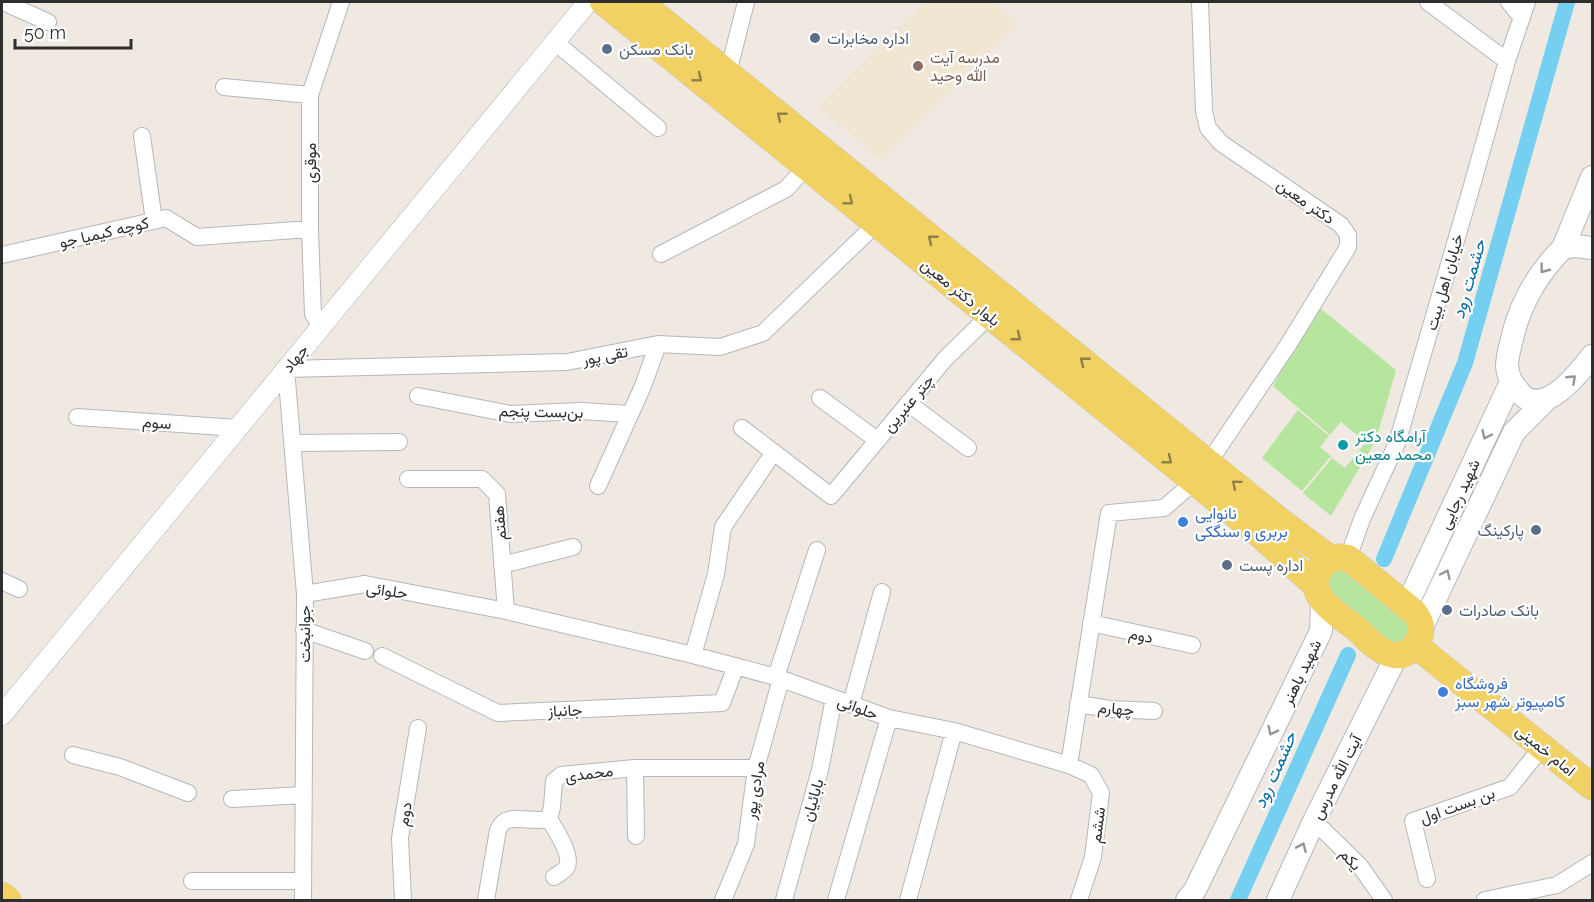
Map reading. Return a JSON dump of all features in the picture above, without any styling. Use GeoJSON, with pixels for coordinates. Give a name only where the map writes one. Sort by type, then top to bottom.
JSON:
{"type":"FeatureCollection","features":[{"type":"Feature","properties":{"kind":"main road","name":"بلوار دکتر معین"},"geometry":{"type":"LineString","coordinates":[[603,2],[990,315],[1202,472],[1340,559],[1407,605],[1419,619],[1414,641],[1382,651],[1319,593],[1202,472],[728,73],[640,2]]}},
{"type":"Feature","properties":{"kind":"main road"},"geometry":{"type":"LineString","coordinates":[[1547,399],[1535,401],[1526,399],[1511,382],[1507,364],[1516,321],[1528,293],[1542,272],[1563,248],[1593,177]]}},
{"type":"Feature","properties":{"kind":"main road"},"geometry":{"type":"LineString","coordinates":[[1563,248],[1576,246],[1593,248]]}},
{"type":"Feature","properties":{"kind":"main road","name":"شهید رجایی"},"geometry":{"type":"LineString","coordinates":[[1414,641],[1514,432],[1547,399],[1577,375],[1593,356]]}},
{"type":"Feature","properties":{"kind":"main road","name":"شهید رجایی"},"geometry":{"type":"LineString","coordinates":[[1407,605],[1511,382]]}},
{"type":"Feature","properties":{"kind":"main road"},"geometry":{"type":"LineString","coordinates":[[1319,593],[1319,570],[1340,559]]}},
{"type":"Feature","properties":{"kind":"main road","name":"شهید باهنر"},"geometry":{"type":"LineString","coordinates":[[1187,900],[1195,890],[1320,632],[1319,593]]}},
{"type":"Feature","properties":{"kind":"main road","name":"امام خمینی"},"geometry":{"type":"LineString","coordinates":[[1414,641],[1593,787]]}},
{"type":"Feature","properties":{"kind":"main road","name":"امام خمینی"},"geometry":{"type":"LineString","coordinates":[[1414,641],[1497,690],[1593,766]]}},
{"type":"Feature","properties":{"kind":"main road","name":"آیت الله مدرس"},"geometry":{"type":"LineString","coordinates":[[1278,900],[1314,821],[1414,641]]}},
{"type":"Feature","properties":{"kind":"main road"},"geometry":{"type":"LineString","coordinates":[[2,895],[8,900]]}},
{"type":"Feature","properties":{"kind":"street"},"geometry":{"type":"LineString","coordinates":[[3,2],[48,22]]}},
{"type":"Feature","properties":{"kind":"street","name":"موقری"},"geometry":{"type":"LineString","coordinates":[[321,326],[313,314],[310,229],[310,95],[340,2]]}},
{"type":"Feature","properties":{"kind":"street","name":"جهاد"},"geometry":{"type":"LineString","coordinates":[[2,715],[588,2]]}},
{"type":"Feature","properties":{"kind":"street"},"geometry":{"type":"LineString","coordinates":[[728,73],[746,2]]}},
{"type":"Feature","properties":{"kind":"street","name":"دکتر معین"},"geometry":{"type":"LineString","coordinates":[[1200,2],[1204,111],[1208,128],[1221,143],[1341,225],[1348,235],[1348,247],[1288,345],[1202,472]]}},
{"type":"Feature","properties":{"kind":"street"},"geometry":{"type":"LineString","coordinates":[[1428,2],[1507,61]]}},
{"type":"Feature","properties":{"kind":"street"},"geometry":{"type":"LineString","coordinates":[[1509,2],[1522,18]]}},
{"type":"Feature","properties":{"kind":"street","name":"خیابان اهل بیت"},"geometry":{"type":"LineString","coordinates":[[1340,559],[1362,519],[1397,443],[1507,61],[1527,2]]}},
{"type":"Feature","properties":{"kind":"street"},"geometry":{"type":"LineString","coordinates":[[555,42],[658,128]]}},
{"type":"Feature","properties":{"kind":"street"},"geometry":{"type":"LineString","coordinates":[[224,87],[310,95]]}},
{"type":"Feature","properties":{"kind":"street"},"geometry":{"type":"LineString","coordinates":[[142,136],[154,221]]}},
{"type":"Feature","properties":{"kind":"street"},"geometry":{"type":"LineString","coordinates":[[661,254],[786,189],[807,166]]}},
{"type":"Feature","properties":{"kind":"street","name":"کوچه کیمیا جو"},"geometry":{"type":"LineString","coordinates":[[2,255],[166,218],[197,237],[310,229]]}},
{"type":"Feature","properties":{"kind":"street","name":"تقی پور"},"geometry":{"type":"LineString","coordinates":[[286,369],[567,362],[658,344],[720,347],[763,333],[877,223]]}},
{"type":"Feature","properties":{"kind":"street","name":"چتر عنبرین"},"geometry":{"type":"LineString","coordinates":[[774,452],[831,496],[945,359],[990,315]]}},
{"type":"Feature","properties":{"kind":"street"},"geometry":{"type":"LineString","coordinates":[[598,486],[629,414],[644,386],[658,344]]}},
{"type":"Feature","properties":{"kind":"street","name":"جوانبخت"},"geometry":{"type":"LineString","coordinates":[[286,369],[304,594],[303,900]]}},
{"type":"Feature","properties":{"kind":"street","name":"بن‌بست پنجم"},"geometry":{"type":"LineString","coordinates":[[418,396],[510,414],[582,411],[629,414]]}},
{"type":"Feature","properties":{"kind":"street"},"geometry":{"type":"LineString","coordinates":[[820,398],[877,440]]}},
{"type":"Feature","properties":{"kind":"street"},"geometry":{"type":"LineString","coordinates":[[908,403],[968,448]]}},
{"type":"Feature","properties":{"kind":"street","name":"سوم"},"geometry":{"type":"LineString","coordinates":[[77,417],[238,428]]}},
{"type":"Feature","properties":{"kind":"street"},"geometry":{"type":"LineString","coordinates":[[693,655],[716,574],[723,527],[774,452],[742,428]]}},
{"type":"Feature","properties":{"kind":"street"},"geometry":{"type":"LineString","coordinates":[[292,443],[399,442]]}},
{"type":"Feature","properties":{"kind":"street"},"geometry":{"type":"LineString","coordinates":[[1069,765],[1109,513],[1164,508],[1202,472]]}},
{"type":"Feature","properties":{"kind":"street","name":"هفتم"},"geometry":{"type":"LineString","coordinates":[[408,479],[482,479],[496,494],[506,611]]}},
{"type":"Feature","properties":{"kind":"street"},"geometry":{"type":"LineString","coordinates":[[502,565],[573,548]]}},
{"type":"Feature","properties":{"kind":"street","name":"مرادی پور"},"geometry":{"type":"LineString","coordinates":[[723,900],[746,844],[756,768],[778,678],[817,550]]}},
{"type":"Feature","properties":{"kind":"street"},"geometry":{"type":"LineString","coordinates":[[2,581],[19,589]]}},
{"type":"Feature","properties":{"kind":"street","name":"حلوائی"},"geometry":{"type":"LineString","coordinates":[[304,594],[365,584],[506,611],[736,666],[778,678],[890,718],[954,731],[1069,765]]}},
{"type":"Feature","properties":{"kind":"street"},"geometry":{"type":"LineString","coordinates":[[851,704],[882,592]]}},
{"type":"Feature","properties":{"kind":"street","name":"دوم"},"geometry":{"type":"LineString","coordinates":[[1090,623],[1192,645]]}},
{"type":"Feature","properties":{"kind":"street"},"geometry":{"type":"LineString","coordinates":[[304,630],[365,651]]}},
{"type":"Feature","properties":{"kind":"street","name":"جانباز"},"geometry":{"type":"LineString","coordinates":[[382,656],[498,713],[722,703],[736,666]]}},
{"type":"Feature","properties":{"kind":"street","name":"بابائیان"},"geometry":{"type":"LineString","coordinates":[[784,900],[820,770],[834,698]]}},
{"type":"Feature","properties":{"kind":"street","name":"چهارم"},"geometry":{"type":"LineString","coordinates":[[1078,704],[1110,709],[1154,711]]}},
{"type":"Feature","properties":{"kind":"street"},"geometry":{"type":"LineString","coordinates":[[836,900],[890,718]]}},
{"type":"Feature","properties":{"kind":"street","name":"دوم"},"geometry":{"type":"LineString","coordinates":[[403,900],[400,838],[418,728]]}},
{"type":"Feature","properties":{"kind":"street"},"geometry":{"type":"LineString","coordinates":[[908,900],[954,731]]}},
{"type":"Feature","properties":{"kind":"street","name":"بن بست اول"},"geometry":{"type":"LineString","coordinates":[[1427,879],[1413,821],[1510,787],[1542,747]]}},
{"type":"Feature","properties":{"kind":"street"},"geometry":{"type":"LineString","coordinates":[[73,755],[120,767],[188,793]]}},
{"type":"Feature","properties":{"kind":"street","name":"ششم"},"geometry":{"type":"LineString","coordinates":[[1069,765],[1092,775],[1101,794],[1093,857],[1079,900]]}},
{"type":"Feature","properties":{"kind":"street"},"geometry":{"type":"LineString","coordinates":[[634,768],[636,836]]}},
{"type":"Feature","properties":{"kind":"street","name":"محمدی"},"geometry":{"type":"LineString","coordinates":[[549,819],[554,782],[561,775],[634,768],[756,768]]}},
{"type":"Feature","properties":{"kind":"street"},"geometry":{"type":"LineString","coordinates":[[232,799],[304,795]]}},
{"type":"Feature","properties":{"kind":"street"},"geometry":{"type":"LineString","coordinates":[[486,900],[498,830],[508,820],[549,819],[565,849],[568,863],[564,870],[554,877]]}},
{"type":"Feature","properties":{"kind":"street","name":"یکم"},"geometry":{"type":"LineString","coordinates":[[1314,821],[1360,866],[1384,900]]}},
{"type":"Feature","properties":{"kind":"street"},"geometry":{"type":"LineString","coordinates":[[1485,900],[1557,885],[1593,863]]}},
{"type":"Feature","properties":{"kind":"street"},"geometry":{"type":"LineString","coordinates":[[192,881],[303,881]]}},
{"type":"Feature","properties":{"kind":"shaded area","name":"مدرسه آیت الله وحید"},"geometry":{"type":"Polygon","coordinates":[[[926,2],[994,2],[1017,25],[880,159],[818,106],[926,2]]]}},
{"type":"Feature","properties":{"kind":"green space"},"geometry":{"type":"Polygon","coordinates":[[[1315,304],[1396,370],[1376,440],[1331,516],[1303,493],[1332,458],[1345,468],[1366,442],[1341,422],[1330,435],[1273,386],[1315,304]]]}},
{"type":"Feature","properties":{"kind":"green space"},"geometry":{"type":"Polygon","coordinates":[[[1298,410],[1329,436],[1320,447],[1331,456],[1302,491],[1262,458],[1298,410]]]}},
{"type":"Feature","properties":{"kind":"green space"},"geometry":{"type":"Polygon","coordinates":[[[1337,565],[1411,619],[1413,632],[1394,647],[1329,596],[1324,577],[1337,565]]]}},
{"type":"Feature","properties":{"kind":"waterway","name":"حشمت رود"},"geometry":{"type":"LineString","coordinates":[[1384,559],[1465,363],[1567,2]]}},
{"type":"Feature","properties":{"kind":"waterway","name":"حشمت رود"},"geometry":{"type":"LineString","coordinates":[[1238,900],[1348,655]]}},
{"type":"Feature","properties":{"kind":"place","name":"اداره مخابرات"},"geometry":{"type":"Point","coordinates":[815,38]}},
{"type":"Feature","properties":{"kind":"place","name":"بانک مسکن"},"geometry":{"type":"Point","coordinates":[607,49]}},
{"type":"Feature","properties":{"kind":"place","name":"مدرسه آیت الله وحید"},"geometry":{"type":"Point","coordinates":[918,66]}},
{"type":"Feature","properties":{"kind":"place","name":"آرامگاه دکتر محمد معین"},"geometry":{"type":"Point","coordinates":[1343,445]}},
{"type":"Feature","properties":{"kind":"place","name":"نانوایی بربری و سنگکی"},"geometry":{"type":"Point","coordinates":[1183,522]}},
{"type":"Feature","properties":{"kind":"place","name":"پارکینگ"},"geometry":{"type":"Point","coordinates":[1536,530]}},
{"type":"Feature","properties":{"kind":"place","name":"اداره پست"},"geometry":{"type":"Point","coordinates":[1227,565]}},
{"type":"Feature","properties":{"kind":"place","name":"بانک صادرات"},"geometry":{"type":"Point","coordinates":[1447,610]}},
{"type":"Feature","properties":{"kind":"place","name":"فروشگاه کامپیوتر شهر سبز"},"geometry":{"type":"Point","coordinates":[1443,692]}}]}
